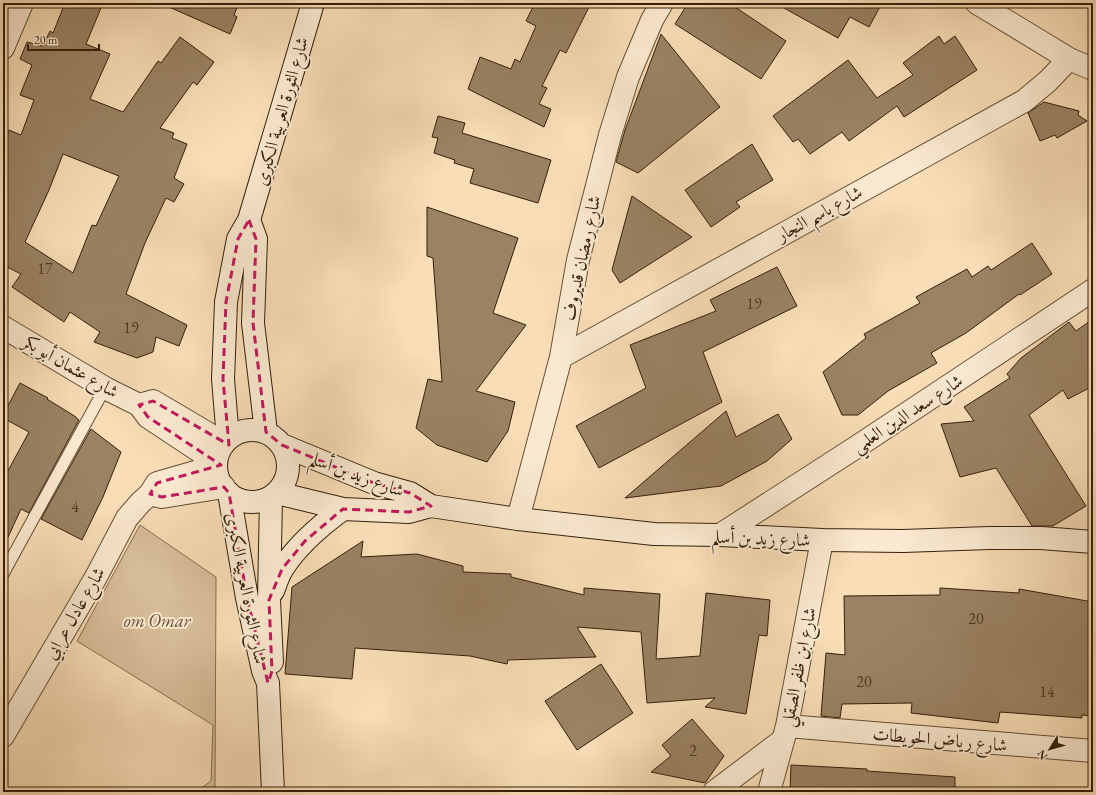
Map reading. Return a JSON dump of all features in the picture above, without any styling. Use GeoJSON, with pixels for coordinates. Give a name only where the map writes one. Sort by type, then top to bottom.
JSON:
{"type":"FeatureCollection","features":[{"type":"Feature","properties":{"kind":"street"},"geometry":{"type":"LineString","coordinates":[[3,48],[22,3]]}},
{"type":"Feature","properties":{"kind":"street","name":"شارع الثورة العربية الكبرى"},"geometry":{"type":"LineString","coordinates":[[221,452],[226,302],[238,240],[249,220],[313,3]]}},
{"type":"Feature","properties":{"kind":"street","name":"شارع رمضان قديروف"},"geometry":{"type":"LineString","coordinates":[[518,519],[561,356],[578,260],[610,135],[628,77],[652,20],[662,3]]}},
{"type":"Feature","properties":{"kind":"street"},"geometry":{"type":"LineString","coordinates":[[977,3],[1070,60],[1093,69]]}},
{"type":"Feature","properties":{"kind":"street","name":"شارع باسم النجار"},"geometry":{"type":"LineString","coordinates":[[561,356],[1024,101],[1070,60]]}},
{"type":"Feature","properties":{"kind":"street"},"geometry":{"type":"LineString","coordinates":[[249,220],[256,239],[253,323],[274,439]]}},
{"type":"Feature","properties":{"kind":"street","name":"شارع سعد الدين العلمي"},"geometry":{"type":"LineString","coordinates":[[720,535],[865,442],[1093,290]]}},
{"type":"Feature","properties":{"kind":"street","name":"شارع عثمان أبو بكر"},"geometry":{"type":"LineString","coordinates":[[3,327],[105,388],[139,405],[153,401],[221,452]]}},
{"type":"Feature","properties":{"kind":"street"},"geometry":{"type":"LineString","coordinates":[[256,429],[274,439],[288,457],[288,470],[284,482],[274,495],[262,500],[253,502],[236,498],[226,490],[218,477],[221,452],[236,433],[246,430],[256,429]]}},
{"type":"Feature","properties":{"kind":"street","name":"شارع زيد بن أسلم"},"geometry":{"type":"LineString","coordinates":[[274,439],[374,483],[410,493],[431,506],[518,519],[654,534],[720,535],[822,540],[903,541],[1041,538],[1093,542]]}},
{"type":"Feature","properties":{"kind":"street","name":"شارع عادل عرابي"},"geometry":{"type":"LineString","coordinates":[[3,736],[96,577],[127,518],[150,494],[157,483],[221,452]]}},
{"type":"Feature","properties":{"kind":"street"},"geometry":{"type":"LineString","coordinates":[[150,494],[162,496],[226,490]]}},
{"type":"Feature","properties":{"kind":"street","name":"شارع الثورة العربية الكبرى"},"geometry":{"type":"LineString","coordinates":[[226,490],[247,598],[263,671],[268,683],[273,792]]}},
{"type":"Feature","properties":{"kind":"street","name":"شارع الثورة العربية الكبرى"},"geometry":{"type":"LineString","coordinates":[[268,683],[272,671],[269,600],[274,495]]}},
{"type":"Feature","properties":{"kind":"street","name":"شارع زيد بن أسلم"},"geometry":{"type":"LineString","coordinates":[[274,495],[344,509],[409,512],[431,506]]}},
{"type":"Feature","properties":{"kind":"street"},"geometry":{"type":"LineString","coordinates":[[269,600],[282,569],[293,555],[324,523],[344,509]]}},
{"type":"Feature","properties":{"kind":"street","name":"شارع ابن ظفر الصقلي"},"geometry":{"type":"LineString","coordinates":[[769,792],[785,733],[822,540]]}},
{"type":"Feature","properties":{"kind":"street"},"geometry":{"type":"LineString","coordinates":[[714,792],[785,733]]}},
{"type":"Feature","properties":{"kind":"street","name":"شارع رياض الحويطات"},"geometry":{"type":"LineString","coordinates":[[785,733],[1093,751]]}},
{"type":"Feature","properties":{"kind":"lane"},"geometry":{"type":"LineString","coordinates":[[3,574],[105,388]]}},
{"type":"Feature","properties":{"kind":"highlighted area"},"geometry":{"type":"Polygon","coordinates":[[[249,220],[256,239],[253,323],[266,432],[282,445],[374,483],[410,493],[431,506],[409,512],[343,509],[305,541],[282,569],[269,600],[272,671],[268,683],[247,598],[229,493],[224,487],[162,497],[150,494],[157,483],[221,465],[148,417],[139,405],[153,401],[229,445],[223,379],[226,302],[238,239],[249,220]]]}},
{"type":"Feature","properties":{"kind":"green space","name":"om Omar"},"geometry":{"type":"Polygon","coordinates":[[[140,525],[216,577],[215,792],[196,792],[211,781],[213,725],[77,641],[140,525]]]}},
{"type":"Feature","properties":{"kind":"building"},"geometry":{"type":"Polygon","coordinates":[[[65,3],[89,3],[101,8],[86,44],[110,54],[90,99],[123,112],[158,61],[161,63],[180,37],[214,62],[197,85],[193,82],[160,128],[174,133],[172,138],[187,144],[174,178],[184,184],[174,202],[166,198],[145,243],[126,294],[187,325],[179,346],[156,337],[153,352],[137,358],[94,342],[100,332],[70,312],[64,322],[12,287],[21,274],[3,265],[3,146],[9,130],[21,135],[34,100],[20,95],[32,65],[20,59],[27,42],[43,46],[50,31],[53,33],[65,3]],[[63,154],[49,190],[25,242],[73,273],[92,225],[96,226],[119,176],[63,154]]]}},
{"type":"Feature","properties":{"kind":"building"},"geometry":{"type":"Polygon","coordinates":[[[160,3],[239,3],[234,15],[237,17],[230,34],[160,3]]]}},
{"type":"Feature","properties":{"kind":"building"},"geometry":{"type":"Polygon","coordinates":[[[535,3],[591,3],[566,53],[560,50],[542,86],[547,88],[539,104],[551,109],[544,127],[468,89],[480,57],[511,69],[515,59],[520,62],[536,26],[526,21],[535,3]]]}},
{"type":"Feature","properties":{"kind":"building"},"geometry":{"type":"Polygon","coordinates":[[[688,3],[729,3],[786,41],[761,79],[675,24],[688,3]]]}},
{"type":"Feature","properties":{"kind":"building"},"geometry":{"type":"Polygon","coordinates":[[[775,3],[882,3],[869,27],[850,17],[838,38],[775,3]]]}},
{"type":"Feature","properties":{"kind":"building"},"geometry":{"type":"Polygon","coordinates":[[[661,34],[720,107],[638,173],[616,162],[625,130],[661,34]]]}},
{"type":"Feature","properties":{"kind":"building"},"geometry":{"type":"Polygon","coordinates":[[[939,36],[944,44],[955,36],[977,70],[904,117],[897,106],[849,141],[842,132],[810,154],[798,139],[793,142],[773,116],[848,60],[877,98],[913,75],[903,63],[939,36]]]}},
{"type":"Feature","properties":{"kind":"building"},"geometry":{"type":"Polygon","coordinates":[[[1044,102],[1079,111],[1078,115],[1087,121],[1057,138],[1055,135],[1040,141],[1028,113],[1044,102]]]}},
{"type":"Feature","properties":{"kind":"building"},"geometry":{"type":"Polygon","coordinates":[[[438,116],[465,123],[462,133],[551,160],[538,203],[470,183],[474,169],[454,163],[455,160],[434,153],[438,138],[432,137],[438,116]]]}},
{"type":"Feature","properties":{"kind":"building"},"geometry":{"type":"Polygon","coordinates":[[[752,144],[773,180],[736,202],[740,207],[711,227],[685,190],[752,144]]]}},
{"type":"Feature","properties":{"kind":"building"},"geometry":{"type":"Polygon","coordinates":[[[632,196],[692,237],[620,283],[612,270],[632,196]]]}},
{"type":"Feature","properties":{"kind":"building"},"geometry":{"type":"Polygon","coordinates":[[[427,207],[518,238],[493,313],[526,325],[476,391],[515,402],[508,431],[487,462],[437,445],[416,428],[428,379],[442,382],[433,258],[427,256],[427,207]]]}},
{"type":"Feature","properties":{"kind":"building"},"geometry":{"type":"Polygon","coordinates":[[[1032,243],[1052,274],[1020,295],[1019,294],[966,333],[931,353],[937,363],[888,391],[858,415],[842,415],[823,372],[866,338],[864,334],[920,303],[916,297],[967,269],[972,277],[988,266],[991,270],[1032,243]]]}},
{"type":"Feature","properties":{"kind":"building"},"geometry":{"type":"Polygon","coordinates":[[[777,267],[797,306],[703,352],[722,402],[599,468],[576,426],[646,388],[630,345],[716,311],[710,300],[777,267]]]}},
{"type":"Feature","properties":{"kind":"building"},"geometry":{"type":"Polygon","coordinates":[[[1093,319],[1093,386],[1068,399],[1063,390],[1029,415],[1086,506],[1053,526],[1032,526],[996,468],[960,477],[941,424],[974,421],[964,407],[1010,378],[1007,374],[1021,358],[1069,322],[1076,331],[1093,319]]]}},
{"type":"Feature","properties":{"kind":"building"},"geometry":{"type":"Polygon","coordinates":[[[20,383],[48,398],[47,399],[79,420],[29,513],[21,509],[3,548],[3,480],[29,432],[3,418],[3,415],[20,383]]]}},
{"type":"Feature","properties":{"kind":"building"},"geometry":{"type":"Polygon","coordinates":[[[726,411],[736,437],[778,414],[792,439],[767,461],[721,486],[625,498],[726,411]]]}},
{"type":"Feature","properties":{"kind":"building"},"geometry":{"type":"Polygon","coordinates":[[[91,429],[121,452],[103,497],[82,540],[41,519],[91,429]]]}},
{"type":"Feature","properties":{"kind":"building"},"geometry":{"type":"Polygon","coordinates":[[[363,541],[361,557],[417,554],[463,566],[463,572],[511,574],[511,577],[584,595],[584,588],[660,594],[656,659],[700,656],[706,593],[770,600],[767,636],[759,635],[746,714],[705,707],[715,698],[647,703],[641,632],[577,627],[596,657],[508,660],[507,664],[470,656],[355,648],[352,679],[285,674],[292,587],[363,541]]]}},
{"type":"Feature","properties":{"kind":"building"},"geometry":{"type":"Polygon","coordinates":[[[940,588],[1019,593],[1019,589],[1093,602],[1093,716],[1082,715],[1082,718],[1000,712],[998,723],[911,713],[912,703],[842,704],[840,718],[821,716],[826,653],[845,655],[844,596],[940,595],[940,588]]]}},
{"type":"Feature","properties":{"kind":"building"},"geometry":{"type":"Polygon","coordinates":[[[601,664],[633,713],[577,750],[545,701],[601,664]]]}},
{"type":"Feature","properties":{"kind":"building"},"geometry":{"type":"Polygon","coordinates":[[[692,719],[724,756],[705,783],[651,772],[671,756],[662,745],[692,719]]]}},
{"type":"Feature","properties":{"kind":"building"},"geometry":{"type":"Polygon","coordinates":[[[791,765],[867,769],[867,771],[955,777],[955,792],[790,792],[791,765]]]}}]}
